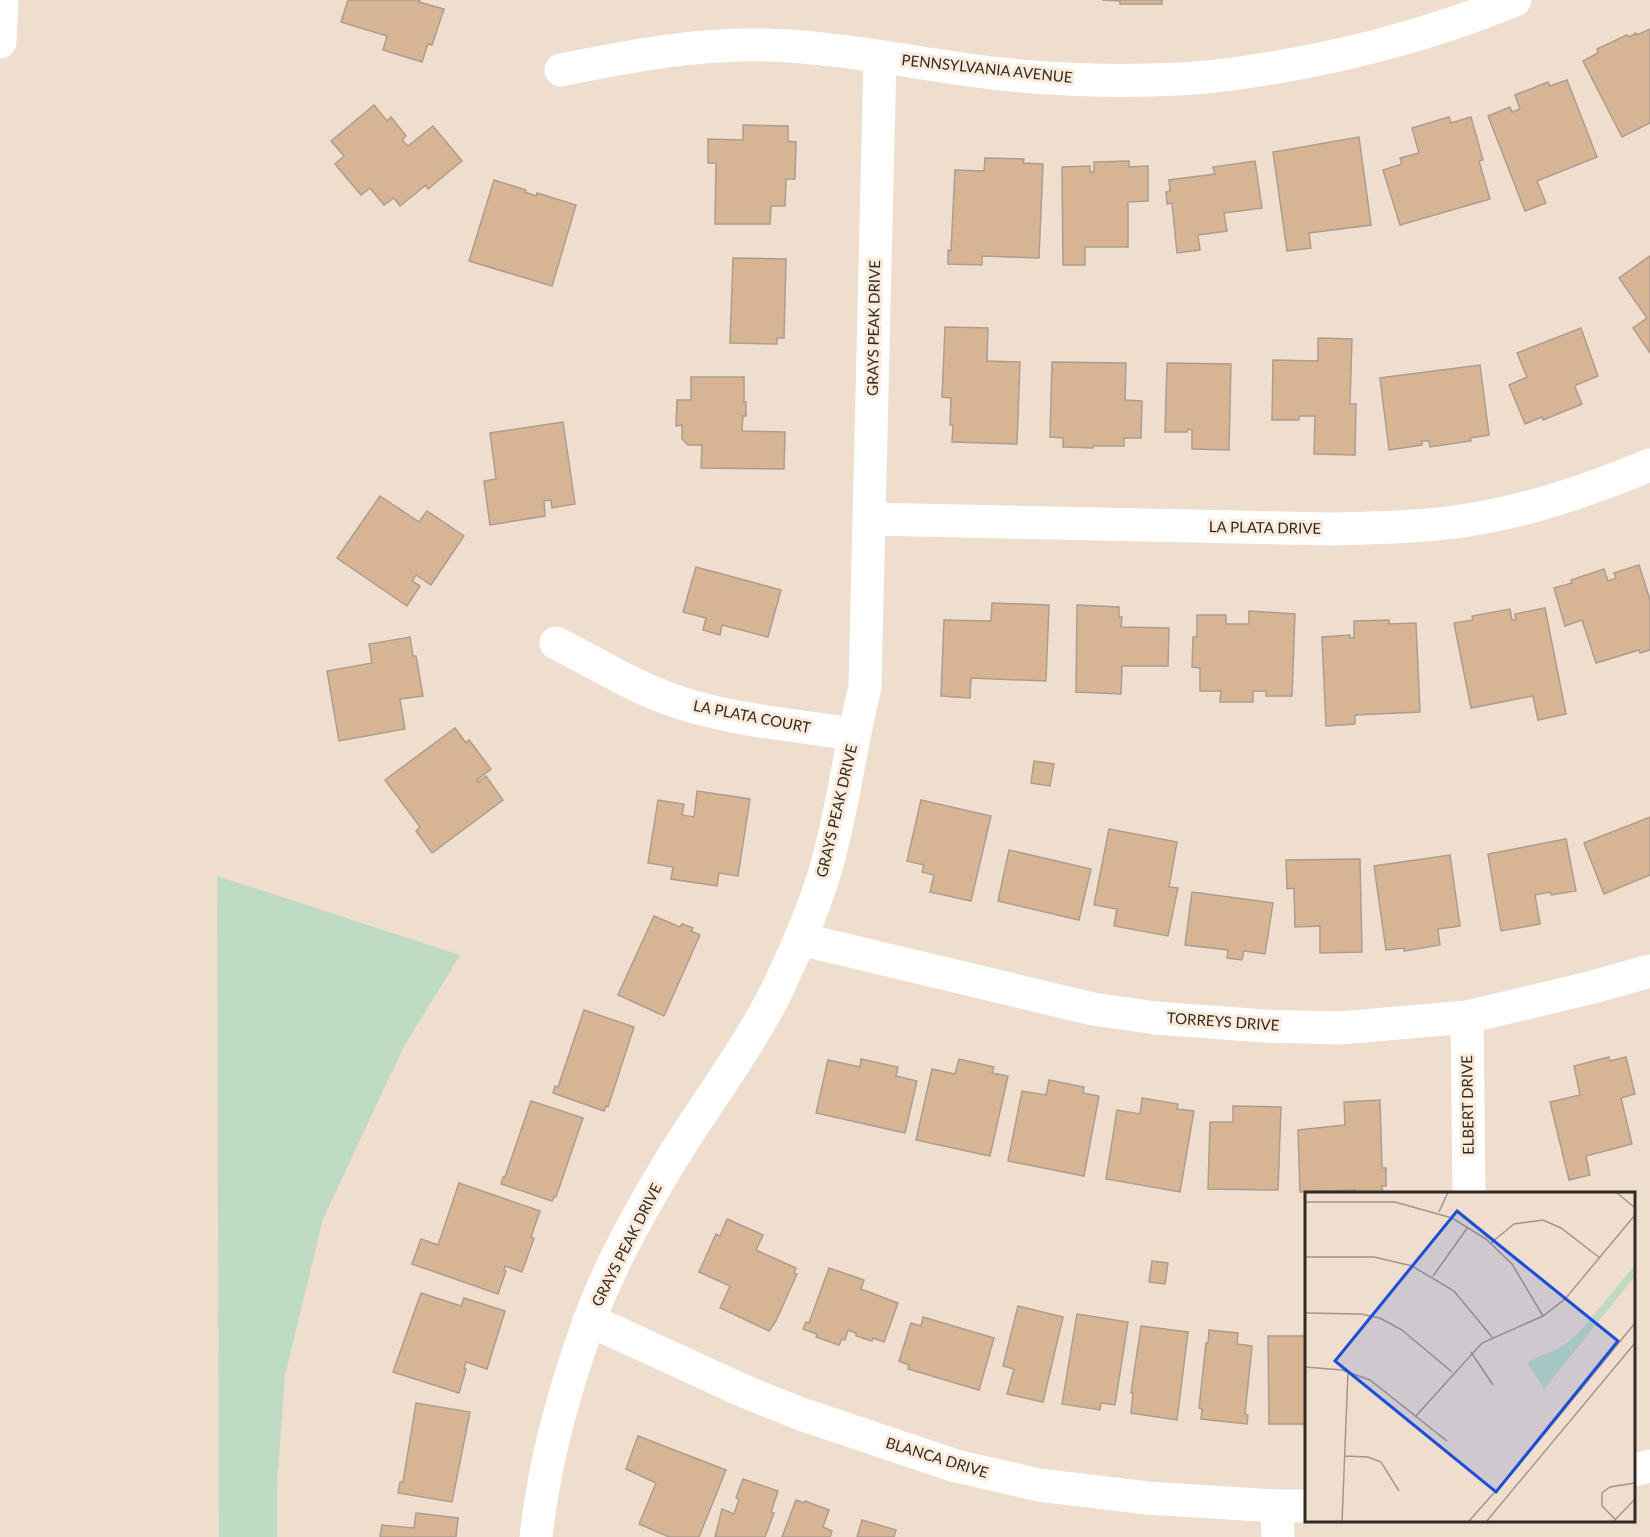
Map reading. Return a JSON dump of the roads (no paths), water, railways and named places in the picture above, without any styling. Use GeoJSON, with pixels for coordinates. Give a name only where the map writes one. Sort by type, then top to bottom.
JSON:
{"type":"FeatureCollection","features":[{"type":"Feature","properties":{"kind":"main road"},"geometry":{"type":"LineString","coordinates":[[0,42],[2,0]]}},
{"type":"Feature","properties":{"kind":"main road","name":"PENNSYLVANIA AVENUE"},"geometry":{"type":"LineString","coordinates":[[561,70],[661,51],[725,45],[826,49],[964,70],[1048,78],[1181,79],[1226,75],[1337,56],[1430,31],[1515,0]]}},
{"type":"Feature","properties":{"kind":"main road","name":"GRAYS PEAK DRIVE"},"geometry":{"type":"LineString","coordinates":[[536,1537],[547,1471],[566,1393],[589,1320],[643,1207],[681,1144],[727,1077],[777,989],[800,939],[832,847],[853,735],[865,687],[880,57]]}},
{"type":"Feature","properties":{"kind":"main road","name":"LA PLATA DRIVE"},"geometry":{"type":"LineString","coordinates":[[870,519],[1331,529],[1386,528],[1447,523],[1512,511],[1587,490],[1650,465]]}},
{"type":"Feature","properties":{"kind":"main road","name":"LA PLATA COURT"},"geometry":{"type":"LineString","coordinates":[[556,643],[670,700],[711,712],[853,735]]}},
{"type":"Feature","properties":{"kind":"main road","name":"TORREYS DRIVE"},"geometry":{"type":"LineString","coordinates":[[800,939],[1093,1009],[1155,1018],[1264,1026],[1340,1028],[1467,1017],[1650,971]]}},
{"type":"Feature","properties":{"kind":"main road","name":"ELBERT DRIVE"},"geometry":{"type":"LineString","coordinates":[[1467,1017],[1469,1192]]}},
{"type":"Feature","properties":{"kind":"main road","name":"BLANCA DRIVE"},"geometry":{"type":"LineString","coordinates":[[589,1320],[801,1414],[956,1466],[1038,1485],[1287,1517]]}},
{"type":"Feature","properties":{"kind":"main road"},"geometry":{"type":"LineString","coordinates":[[1635,1470],[1650,1466]]}}]}
